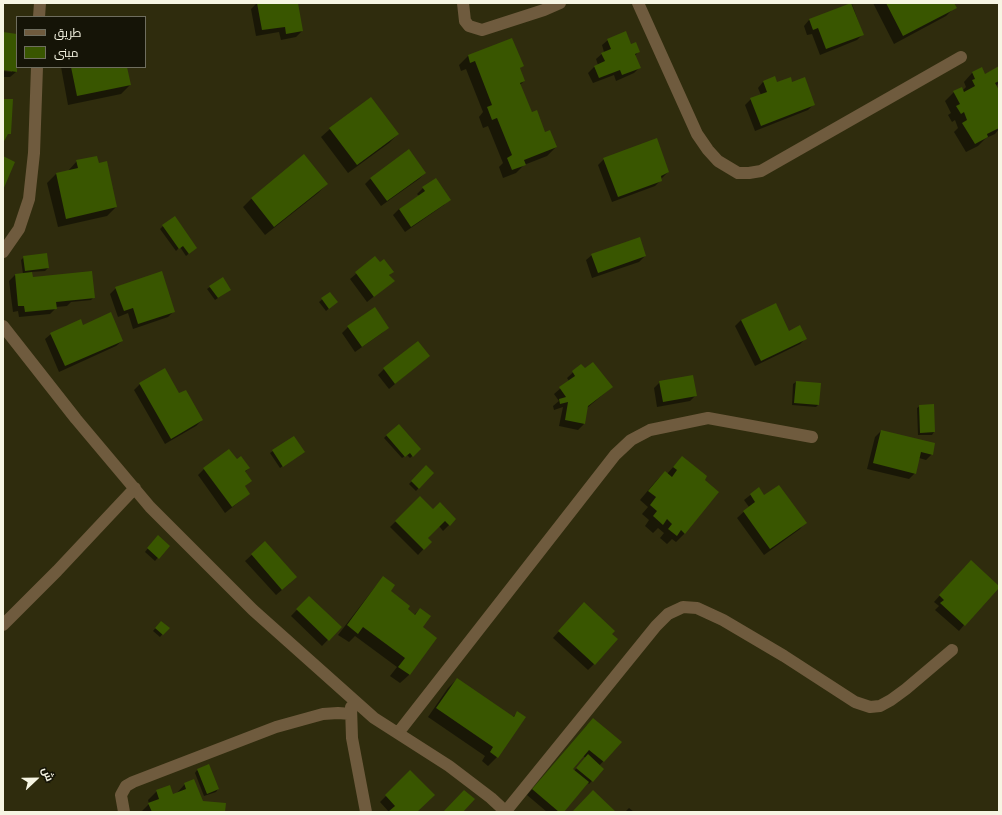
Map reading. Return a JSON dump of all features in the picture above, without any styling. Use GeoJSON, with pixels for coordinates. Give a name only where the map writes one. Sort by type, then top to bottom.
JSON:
{"type":"FeatureCollection","features":[{"type":"Feature","properties":{"kind":"street"},"geometry":{"type":"LineString","coordinates":[[39,16],[40,3]]}},
{"type":"Feature","properties":{"kind":"street"},"geometry":{"type":"LineString","coordinates":[[463,3],[465,21],[468,26],[482,30],[544,10],[560,3]]}},
{"type":"Feature","properties":{"kind":"street"},"geometry":{"type":"LineString","coordinates":[[638,3],[697,134],[718,161],[738,173],[761,171],[961,57]]}},
{"type":"Feature","properties":{"kind":"street"},"geometry":{"type":"LineString","coordinates":[[3,252],[19,229],[29,199],[34,153],[37,68]]}},
{"type":"Feature","properties":{"kind":"street"},"geometry":{"type":"LineString","coordinates":[[3,326],[76,419],[150,507],[253,610],[374,718],[449,766],[491,798],[506,812],[656,626],[668,614],[683,607],[697,608],[723,620],[784,656],[855,702],[870,707],[880,706],[891,700],[952,650]]}},
{"type":"Feature","properties":{"kind":"street"},"geometry":{"type":"LineString","coordinates":[[398,733],[615,455],[631,440],[650,430],[708,418],[812,437]]}},
{"type":"Feature","properties":{"kind":"street"},"geometry":{"type":"LineString","coordinates":[[3,625],[57,571],[134,488]]}},
{"type":"Feature","properties":{"kind":"street"},"geometry":{"type":"LineString","coordinates":[[350,698],[352,738],[366,812]]}},
{"type":"Feature","properties":{"kind":"street"},"geometry":{"type":"LineString","coordinates":[[124,812],[121,795],[126,786],[133,782],[276,727],[322,714],[351,714]]}},
{"type":"Feature","properties":{"kind":"building"},"geometry":{"type":"Polygon","coordinates":[[[257,3],[298,3],[303,31],[286,34],[285,27],[262,30],[257,3]]]}},
{"type":"Feature","properties":{"kind":"building"},"geometry":{"type":"Polygon","coordinates":[[[851,3],[864,35],[826,49],[818,28],[813,30],[809,19],[851,3]]]}},
{"type":"Feature","properties":{"kind":"building"},"geometry":{"type":"Polygon","coordinates":[[[886,3],[954,3],[957,8],[903,36],[886,3]]]}},
{"type":"Feature","properties":{"kind":"building"},"geometry":{"type":"Polygon","coordinates":[[[626,31],[631,44],[636,42],[640,52],[635,54],[641,68],[622,75],[620,70],[599,78],[594,66],[605,61],[601,53],[611,49],[607,39],[626,31]]]}},
{"type":"Feature","properties":{"kind":"building"},"geometry":{"type":"Polygon","coordinates":[[[3,32],[16,34],[17,72],[3,70],[3,32]]]}},
{"type":"Feature","properties":{"kind":"building"},"geometry":{"type":"Polygon","coordinates":[[[512,38],[524,66],[520,68],[525,81],[520,83],[532,112],[537,110],[545,132],[550,130],[557,147],[524,160],[526,165],[512,170],[507,158],[512,155],[497,118],[492,120],[487,107],[492,105],[475,61],[470,63],[468,55],[512,38]]]}},
{"type":"Feature","properties":{"kind":"building"},"geometry":{"type":"Polygon","coordinates":[[[999,66],[999,81],[995,83],[999,90],[999,128],[987,134],[988,137],[975,144],[962,123],[967,120],[964,112],[961,114],[956,106],[960,104],[953,91],[962,87],[964,92],[975,86],[972,80],[975,79],[972,72],[982,67],[985,74],[999,66]]]}},
{"type":"Feature","properties":{"kind":"building"},"geometry":{"type":"Polygon","coordinates":[[[71,68],[127,68],[131,85],[77,96],[71,68]]]}},
{"type":"Feature","properties":{"kind":"building"},"geometry":{"type":"Polygon","coordinates":[[[775,76],[777,82],[791,77],[792,82],[805,77],[815,105],[761,126],[750,98],[767,92],[763,81],[775,76]]]}},
{"type":"Feature","properties":{"kind":"building"},"geometry":{"type":"Polygon","coordinates":[[[371,97],[399,134],[357,165],[329,128],[371,97]]]}},
{"type":"Feature","properties":{"kind":"building"},"geometry":{"type":"Polygon","coordinates":[[[3,99],[13,99],[11,134],[8,134],[3,143],[3,99]]]}},
{"type":"Feature","properties":{"kind":"building"},"geometry":{"type":"Polygon","coordinates":[[[657,138],[669,172],[661,176],[662,181],[618,197],[603,158],[657,138]]]}},
{"type":"Feature","properties":{"kind":"building"},"geometry":{"type":"Polygon","coordinates":[[[409,149],[426,173],[387,201],[370,178],[409,149]]]}},
{"type":"Feature","properties":{"kind":"building"},"geometry":{"type":"Polygon","coordinates":[[[304,154],[328,184],[274,227],[251,198],[304,154]]]}},
{"type":"Feature","properties":{"kind":"building"},"geometry":{"type":"Polygon","coordinates":[[[3,156],[15,162],[3,190],[3,156]]]}},
{"type":"Feature","properties":{"kind":"building"},"geometry":{"type":"Polygon","coordinates":[[[97,156],[99,163],[107,161],[117,207],[66,219],[56,173],[78,168],[76,160],[97,156]]]}},
{"type":"Feature","properties":{"kind":"building"},"geometry":{"type":"Polygon","coordinates":[[[436,178],[451,200],[411,227],[399,209],[425,191],[422,187],[436,178]]]}},
{"type":"Feature","properties":{"kind":"building"},"geometry":{"type":"Polygon","coordinates":[[[175,216],[197,248],[189,254],[183,246],[179,249],[162,225],[175,216]]]}},
{"type":"Feature","properties":{"kind":"building"},"geometry":{"type":"Polygon","coordinates":[[[640,237],[646,256],[598,273],[591,254],[640,237]]]}},
{"type":"Feature","properties":{"kind":"building"},"geometry":{"type":"Polygon","coordinates":[[[47,253],[49,268],[25,271],[23,256],[47,253]]]}},
{"type":"Feature","properties":{"kind":"building"},"geometry":{"type":"Polygon","coordinates":[[[375,256],[380,262],[384,259],[394,272],[389,275],[395,281],[374,297],[355,272],[375,256]]]}},
{"type":"Feature","properties":{"kind":"building"},"geometry":{"type":"Polygon","coordinates":[[[92,271],[95,298],[56,302],[57,309],[25,312],[24,306],[18,306],[15,274],[32,272],[33,277],[92,271]]]}},
{"type":"Feature","properties":{"kind":"building"},"geometry":{"type":"Polygon","coordinates":[[[162,271],[175,312],[138,324],[133,308],[124,311],[115,287],[162,271]]]}},
{"type":"Feature","properties":{"kind":"building"},"geometry":{"type":"Polygon","coordinates":[[[223,277],[231,290],[218,298],[209,286],[223,277]]]}},
{"type":"Feature","properties":{"kind":"building"},"geometry":{"type":"Polygon","coordinates":[[[330,292],[338,302],[329,309],[321,298],[330,292]]]}},
{"type":"Feature","properties":{"kind":"building"},"geometry":{"type":"Polygon","coordinates":[[[776,303],[789,331],[800,325],[807,339],[761,361],[741,320],[776,303]]]}},
{"type":"Feature","properties":{"kind":"building"},"geometry":{"type":"Polygon","coordinates":[[[375,307],[389,328],[362,347],[347,326],[375,307]]]}},
{"type":"Feature","properties":{"kind":"building"},"geometry":{"type":"Polygon","coordinates":[[[111,312],[123,341],[65,366],[50,333],[81,319],[83,325],[111,312]]]}},
{"type":"Feature","properties":{"kind":"building"},"geometry":{"type":"Polygon","coordinates":[[[418,341],[430,356],[395,384],[383,368],[418,341]]]}},
{"type":"Feature","properties":{"kind":"building"},"geometry":{"type":"Polygon","coordinates":[[[593,362],[613,387],[588,406],[585,424],[565,420],[568,402],[560,404],[559,399],[566,397],[559,387],[575,376],[572,371],[581,364],[585,368],[593,362]]]}},
{"type":"Feature","properties":{"kind":"building"},"geometry":{"type":"Polygon","coordinates":[[[165,368],[179,393],[186,390],[203,420],[171,439],[139,383],[165,368]]]}},
{"type":"Feature","properties":{"kind":"building"},"geometry":{"type":"Polygon","coordinates":[[[693,375],[697,396],[663,402],[659,381],[693,375]]]}},
{"type":"Feature","properties":{"kind":"building"},"geometry":{"type":"Polygon","coordinates":[[[796,381],[821,383],[819,405],[794,403],[796,381]]]}},
{"type":"Feature","properties":{"kind":"building"},"geometry":{"type":"Polygon","coordinates":[[[934,404],[935,432],[920,433],[919,405],[934,404]]]}},
{"type":"Feature","properties":{"kind":"building"},"geometry":{"type":"Polygon","coordinates":[[[399,424],[421,449],[413,457],[410,453],[405,457],[386,435],[399,424]]]}},
{"type":"Feature","properties":{"kind":"building"},"geometry":{"type":"Polygon","coordinates":[[[881,430],[935,443],[933,455],[921,452],[916,474],[873,463],[881,430]]]}},
{"type":"Feature","properties":{"kind":"building"},"geometry":{"type":"Polygon","coordinates":[[[294,436],[305,452],[283,467],[272,450],[294,436]]]}},
{"type":"Feature","properties":{"kind":"building"},"geometry":{"type":"Polygon","coordinates":[[[229,449],[237,459],[241,456],[250,468],[245,471],[252,481],[245,486],[250,494],[232,507],[203,468],[229,449]]]}},
{"type":"Feature","properties":{"kind":"building"},"geometry":{"type":"Polygon","coordinates":[[[682,456],[707,476],[705,480],[719,492],[685,534],[681,530],[677,536],[668,529],[672,524],[667,519],[663,525],[653,516],[657,511],[650,505],[656,497],[648,491],[665,471],[672,477],[677,470],[673,467],[682,456]]]}},
{"type":"Feature","properties":{"kind":"building"},"geometry":{"type":"Polygon","coordinates":[[[426,465],[434,473],[419,489],[411,481],[426,465]]]}},
{"type":"Feature","properties":{"kind":"building"},"geometry":{"type":"Polygon","coordinates":[[[779,485],[807,523],[770,549],[743,511],[755,502],[750,494],[759,487],[764,495],[779,485]]]}},
{"type":"Feature","properties":{"kind":"building"},"geometry":{"type":"Polygon","coordinates":[[[420,496],[433,509],[440,502],[456,519],[450,526],[445,521],[428,538],[432,542],[424,550],[395,521],[420,496]]]}},
{"type":"Feature","properties":{"kind":"building"},"geometry":{"type":"Polygon","coordinates":[[[158,535],[170,546],[159,559],[147,548],[158,535]]]}},
{"type":"Feature","properties":{"kind":"building"},"geometry":{"type":"Polygon","coordinates":[[[265,541],[297,577],[282,590],[251,554],[265,541]]]}},
{"type":"Feature","properties":{"kind":"building"},"geometry":{"type":"Polygon","coordinates":[[[971,560],[999,586],[999,588],[965,626],[940,603],[944,600],[939,595],[971,560]]]}},
{"type":"Feature","properties":{"kind":"building"},"geometry":{"type":"Polygon","coordinates":[[[383,576],[395,585],[391,591],[410,606],[408,609],[415,615],[420,608],[431,616],[423,627],[437,638],[410,675],[398,667],[405,658],[363,627],[358,634],[347,625],[383,576]]]}},
{"type":"Feature","properties":{"kind":"building"},"geometry":{"type":"Polygon","coordinates":[[[309,596],[342,627],[329,641],[296,609],[309,596]]]}},
{"type":"Feature","properties":{"kind":"building"},"geometry":{"type":"Polygon","coordinates":[[[584,602],[615,631],[612,634],[618,639],[595,665],[558,631],[584,602]]]}},
{"type":"Feature","properties":{"kind":"building"},"geometry":{"type":"Polygon","coordinates":[[[161,621],[170,628],[163,635],[155,628],[161,621]]]}},
{"type":"Feature","properties":{"kind":"building"},"geometry":{"type":"Polygon","coordinates":[[[457,678],[514,717],[517,711],[526,717],[498,758],[490,752],[493,747],[436,708],[457,678]]]}},
{"type":"Feature","properties":{"kind":"building"},"geometry":{"type":"Polygon","coordinates":[[[593,718],[622,742],[604,762],[589,750],[573,769],[589,782],[564,812],[559,812],[532,789],[593,718]]]}},
{"type":"Feature","properties":{"kind":"building"},"geometry":{"type":"Polygon","coordinates":[[[588,754],[604,769],[593,782],[576,768],[588,754]]]}},
{"type":"Feature","properties":{"kind":"building"},"geometry":{"type":"Polygon","coordinates":[[[209,764],[219,789],[207,794],[197,769],[209,764]]]}},
{"type":"Feature","properties":{"kind":"building"},"geometry":{"type":"Polygon","coordinates":[[[410,770],[435,795],[417,812],[388,812],[395,806],[385,795],[410,770]]]}},
{"type":"Feature","properties":{"kind":"building"},"geometry":{"type":"Polygon","coordinates":[[[194,779],[203,801],[226,803],[225,812],[152,812],[148,803],[159,799],[156,790],[170,785],[173,794],[186,789],[184,783],[194,779]]]}},
{"type":"Feature","properties":{"kind":"building"},"geometry":{"type":"Polygon","coordinates":[[[464,790],[475,799],[463,812],[443,812],[464,790]]]}},
{"type":"Feature","properties":{"kind":"building"},"geometry":{"type":"Polygon","coordinates":[[[593,790],[616,812],[572,812],[593,790]]]}}]}
